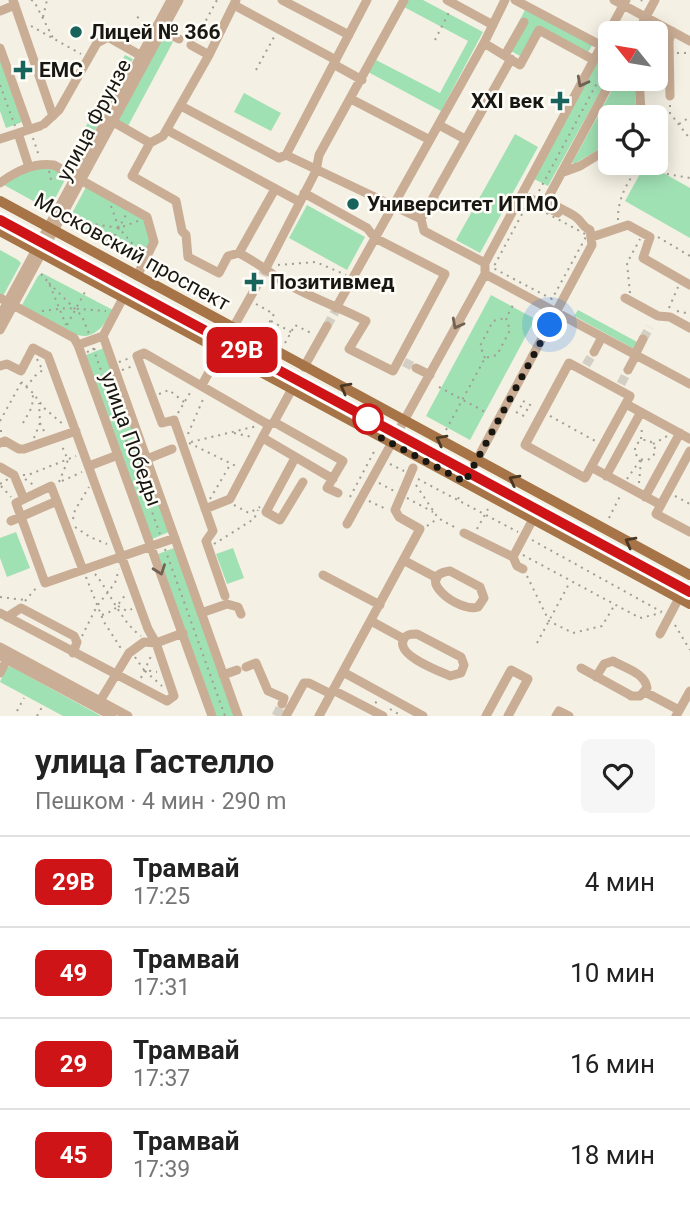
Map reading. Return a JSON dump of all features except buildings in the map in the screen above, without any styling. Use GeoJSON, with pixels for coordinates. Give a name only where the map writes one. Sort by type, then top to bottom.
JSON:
{"type":"FeatureCollection","features":[{"type":"Feature","properties":{"kind":"main road","name":"Московский проспект"},"geometry":{"type":"LineString","coordinates":[[0,201],[690,575]]}},
{"type":"Feature","properties":{"kind":"main road","name":"Московский проспект"},"geometry":{"type":"LineString","coordinates":[[0,231],[690,604]]}},
{"type":"Feature","properties":{"kind":"street","name":"улица Фрунзе"},"geometry":{"type":"LineString","coordinates":[[0,316],[39,252],[144,58],[171,0]]}},
{"type":"Feature","properties":{"kind":"street","name":"улица Фрунзе"},"geometry":{"type":"LineString","coordinates":[[159,29],[179,0]]}},
{"type":"Feature","properties":{"kind":"street"},"geometry":{"type":"LineString","coordinates":[[282,0],[304,5],[349,35]]}},
{"type":"Feature","properties":{"kind":"street"},"geometry":{"type":"LineString","coordinates":[[181,106],[279,158],[286,155],[368,0]]}},
{"type":"Feature","properties":{"kind":"street"},"geometry":{"type":"LineString","coordinates":[[265,270],[316,171],[319,155],[404,0]]}},
{"type":"Feature","properties":{"kind":"street"},"geometry":{"type":"LineString","coordinates":[[515,0],[598,44]]}},
{"type":"Feature","properties":{"kind":"street"},"geometry":{"type":"LineString","coordinates":[[614,0],[625,3],[690,41]]}},
{"type":"Feature","properties":{"kind":"street"},"geometry":{"type":"LineString","coordinates":[[644,21],[655,0]]}},
{"type":"Feature","properties":{"kind":"street"},"geometry":{"type":"LineString","coordinates":[[336,308],[485,44],[503,1]]}},
{"type":"Feature","properties":{"kind":"street"},"geometry":{"type":"LineString","coordinates":[[275,189],[239,253],[228,256],[219,273],[188,257],[186,235],[182,230],[176,201],[132,176],[150,143],[157,141],[167,130],[235,2],[362,79]]}},
{"type":"Feature","properties":{"kind":"street"},"geometry":{"type":"LineString","coordinates":[[450,2],[493,25]]}},
{"type":"Feature","properties":{"kind":"street"},"geometry":{"type":"LineString","coordinates":[[0,11],[14,3],[53,116]]}},
{"type":"Feature","properties":{"kind":"street"},"geometry":{"type":"LineString","coordinates":[[615,21],[625,3]]}},
{"type":"Feature","properties":{"kind":"street"},"geometry":{"type":"LineString","coordinates":[[489,265],[424,231],[421,219],[524,22]]}},
{"type":"Feature","properties":{"kind":"street"},"geometry":{"type":"LineString","coordinates":[[159,29],[179,39]]}},
{"type":"Feature","properties":{"kind":"street"},"geometry":{"type":"LineString","coordinates":[[485,44],[520,65],[540,30],[594,60]]}},
{"type":"Feature","properties":{"kind":"street"},"geometry":{"type":"LineString","coordinates":[[670,96],[669,36],[672,31]]}},
{"type":"Feature","properties":{"kind":"street"},"geometry":{"type":"LineString","coordinates":[[1,135],[37,127],[60,110],[94,47],[108,37],[144,58]]}},
{"type":"Feature","properties":{"kind":"street"},"geometry":{"type":"LineString","coordinates":[[191,46],[209,55]]}},
{"type":"Feature","properties":{"kind":"street"},"geometry":{"type":"LineString","coordinates":[[0,48],[37,127]]}},
{"type":"Feature","properties":{"kind":"street"},"geometry":{"type":"LineString","coordinates":[[347,524],[485,274],[522,194],[598,53]]}},
{"type":"Feature","properties":{"kind":"street"},"geometry":{"type":"LineString","coordinates":[[584,227],[577,218],[554,205],[549,196],[605,91]]}},
{"type":"Feature","properties":{"kind":"street"},"geometry":{"type":"LineString","coordinates":[[351,99],[430,140]]}},
{"type":"Feature","properties":{"kind":"street"},"geometry":{"type":"LineString","coordinates":[[110,120],[150,143]]}},
{"type":"Feature","properties":{"kind":"street"},"geometry":{"type":"LineString","coordinates":[[439,124],[465,139]]}},
{"type":"Feature","properties":{"kind":"street"},"geometry":{"type":"LineString","coordinates":[[16,130],[29,167]]}},
{"type":"Feature","properties":{"kind":"street"},"geometry":{"type":"LineString","coordinates":[[167,130],[275,189],[302,198],[367,228],[375,238],[445,274],[402,360],[393,371],[349,349],[366,321],[279,279],[239,253]]}},
{"type":"Feature","properties":{"kind":"street"},"geometry":{"type":"LineString","coordinates":[[286,155],[421,219]]}},
{"type":"Feature","properties":{"kind":"street"},"geometry":{"type":"LineString","coordinates":[[561,173],[598,155]]}},
{"type":"Feature","properties":{"kind":"street"},"geometry":{"type":"LineString","coordinates":[[0,183],[29,167],[54,165],[147,217],[154,242],[136,276]]}},
{"type":"Feature","properties":{"kind":"street"},"geometry":{"type":"LineString","coordinates":[[465,482],[592,245],[590,230],[522,194]]}},
{"type":"Feature","properties":{"kind":"street"},"geometry":{"type":"LineString","coordinates":[[592,237],[628,225],[646,235],[643,258],[686,282]]}},
{"type":"Feature","properties":{"kind":"street"},"geometry":{"type":"LineString","coordinates":[[485,274],[690,384]]}},
{"type":"Feature","properties":{"kind":"street"},"geometry":{"type":"LineString","coordinates":[[233,328],[256,287]]}},
{"type":"Feature","properties":{"kind":"street"},"geometry":{"type":"LineString","coordinates":[[7,302],[74,338],[78,345],[103,341],[123,298]]}},
{"type":"Feature","properties":{"kind":"street"},"geometry":{"type":"LineString","coordinates":[[628,300],[656,315],[670,317],[690,328]]}},
{"type":"Feature","properties":{"kind":"street","name":"улица Фрунзе"},"geometry":{"type":"LineString","coordinates":[[0,330],[7,302]]}},
{"type":"Feature","properties":{"kind":"street"},"geometry":{"type":"LineString","coordinates":[[650,327],[656,315]]}},
{"type":"Feature","properties":{"kind":"street"},"geometry":{"type":"LineString","coordinates":[[304,367],[327,326]]}},
{"type":"Feature","properties":{"kind":"street"},"geometry":{"type":"LineString","coordinates":[[594,352],[602,337]]}},
{"type":"Feature","properties":{"kind":"street"},"geometry":{"type":"LineString","coordinates":[[628,370],[643,339]]}},
{"type":"Feature","properties":{"kind":"street","name":"улица Победы"},"geometry":{"type":"LineString","coordinates":[[103,341],[147,458],[200,618],[238,716]]}},
{"type":"Feature","properties":{"kind":"street","name":"улица Победы"},"geometry":{"type":"LineString","coordinates":[[78,345],[123,457],[151,546],[188,629],[212,716]]}},
{"type":"Feature","properties":{"kind":"street"},"geometry":{"type":"LineString","coordinates":[[0,366],[7,364],[20,371],[33,348],[48,356],[173,696],[167,701],[3,615]]}},
{"type":"Feature","properties":{"kind":"street"},"geometry":{"type":"LineString","coordinates":[[202,386],[221,350]]}},
{"type":"Feature","properties":{"kind":"street"},"geometry":{"type":"LineString","coordinates":[[225,596],[206,541],[213,531],[205,507],[180,446],[174,420],[162,423],[138,360],[144,353],[342,461],[327,488],[338,493]]}},
{"type":"Feature","properties":{"kind":"street"},"geometry":{"type":"LineString","coordinates":[[569,363],[585,368],[630,396],[585,478],[525,445],[543,412],[569,363]]}},
{"type":"Feature","properties":{"kind":"street"},"geometry":{"type":"LineString","coordinates":[[416,368],[430,375]]}},
{"type":"Feature","properties":{"kind":"street"},"geometry":{"type":"LineString","coordinates":[[205,507],[231,496],[292,389]]}},
{"type":"Feature","properties":{"kind":"street"},"geometry":{"type":"LineString","coordinates":[[626,404],[690,439]]}},
{"type":"Feature","properties":{"kind":"street"},"geometry":{"type":"LineString","coordinates":[[606,476],[641,412]]}},
{"type":"Feature","properties":{"kind":"street"},"geometry":{"type":"LineString","coordinates":[[0,443],[5,441],[19,449],[74,432]]}},
{"type":"Feature","properties":{"kind":"street"},"geometry":{"type":"LineString","coordinates":[[641,495],[678,432]]}},
{"type":"Feature","properties":{"kind":"street"},"geometry":{"type":"LineString","coordinates":[[263,439],[333,479]]}},
{"type":"Feature","properties":{"kind":"street"},"geometry":{"type":"LineString","coordinates":[[147,458],[180,446]]}},
{"type":"Feature","properties":{"kind":"street"},"geometry":{"type":"LineString","coordinates":[[690,451],[656,513],[690,532]]}},
{"type":"Feature","properties":{"kind":"street"},"geometry":{"type":"LineString","coordinates":[[89,468],[123,457]]}},
{"type":"Feature","properties":{"kind":"street"},"geometry":{"type":"LineString","coordinates":[[295,458],[266,512],[281,520],[303,482]]}},
{"type":"Feature","properties":{"kind":"street"},"geometry":{"type":"LineString","coordinates":[[0,467],[15,475],[22,516],[45,583],[175,538]]}},
{"type":"Feature","properties":{"kind":"street"},"geometry":{"type":"LineString","coordinates":[[591,467],[661,505]]}},
{"type":"Feature","properties":{"kind":"street"},"geometry":{"type":"LineString","coordinates":[[319,716],[420,528],[399,517],[395,510],[413,468]]}},
{"type":"Feature","properties":{"kind":"street"},"geometry":{"type":"LineString","coordinates":[[20,501],[55,484],[57,501],[86,569]]}},
{"type":"Feature","properties":{"kind":"street"},"geometry":{"type":"LineString","coordinates":[[11,521],[57,501]]}},
{"type":"Feature","properties":{"kind":"street"},"geometry":{"type":"LineString","coordinates":[[523,569],[517,566],[514,554],[533,519]]}},
{"type":"Feature","properties":{"kind":"street"},"geometry":{"type":"LineString","coordinates":[[468,535],[514,554]]}},
{"type":"Feature","properties":{"kind":"street"},"geometry":{"type":"LineString","coordinates":[[403,560],[437,578]]}},
{"type":"Feature","properties":{"kind":"street"},"geometry":{"type":"LineString","coordinates":[[444,572],[453,572],[480,587],[484,595],[482,601],[478,607],[467,608],[438,591],[437,578],[444,572]]}},
{"type":"Feature","properties":{"kind":"street"},"geometry":{"type":"LineString","coordinates":[[323,575],[380,605]]}},
{"type":"Feature","properties":{"kind":"street"},"geometry":{"type":"LineString","coordinates":[[660,634],[666,614],[679,598]]}},
{"type":"Feature","properties":{"kind":"street"},"geometry":{"type":"LineString","coordinates":[[3,615],[23,604],[74,636],[77,642],[73,653]]}},
{"type":"Feature","properties":{"kind":"street"},"geometry":{"type":"LineString","coordinates":[[200,618],[227,604],[238,607],[241,614]]}},
{"type":"Feature","properties":{"kind":"street"},"geometry":{"type":"LineString","coordinates":[[371,621],[404,639]]}},
{"type":"Feature","properties":{"kind":"street"},"geometry":{"type":"LineString","coordinates":[[98,704],[129,654],[188,629]]}},
{"type":"Feature","properties":{"kind":"street"},"geometry":{"type":"LineString","coordinates":[[411,634],[417,634],[461,657],[463,671],[459,675],[450,676],[409,655],[403,648],[404,639],[411,634]]}},
{"type":"Feature","properties":{"kind":"street"},"geometry":{"type":"LineString","coordinates":[[0,647],[6,656],[98,704],[128,716]]}},
{"type":"Feature","properties":{"kind":"street"},"geometry":{"type":"LineString","coordinates":[[0,673],[6,656]]}},
{"type":"Feature","properties":{"kind":"street"},"geometry":{"type":"LineString","coordinates":[[581,668],[596,677],[631,696],[640,696],[647,686],[644,679],[613,661],[604,664],[596,677]]}},
{"type":"Feature","properties":{"kind":"street"},"geometry":{"type":"LineString","coordinates":[[223,676],[256,663],[268,691],[284,698],[282,704]]}},
{"type":"Feature","properties":{"kind":"street"},"geometry":{"type":"LineString","coordinates":[[486,716],[510,670],[528,679],[508,716]]}},
{"type":"Feature","properties":{"kind":"street"},"geometry":{"type":"LineString","coordinates":[[342,672],[423,716]]}},
{"type":"Feature","properties":{"kind":"street"},"geometry":{"type":"LineString","coordinates":[[286,716],[304,684],[382,711]]}},
{"type":"Feature","properties":{"kind":"street"},"geometry":{"type":"LineString","coordinates":[[645,692],[678,713],[690,691]]}},
{"type":"Feature","properties":{"kind":"street"},"geometry":{"type":"LineString","coordinates":[[98,704],[112,716]]}},
{"type":"Feature","properties":{"kind":"street"},"geometry":{"type":"LineString","coordinates":[[556,716],[559,710],[569,716]]}},
{"type":"Feature","properties":{"kind":"path"},"geometry":{"type":"LineString","coordinates":[[31,0],[34,1],[53,39]]}},
{"type":"Feature","properties":{"kind":"path"},"geometry":{"type":"LineString","coordinates":[[43,18],[47,0]]}},
{"type":"Feature","properties":{"kind":"path"},"geometry":{"type":"LineString","coordinates":[[191,46],[218,0]]}},
{"type":"Feature","properties":{"kind":"path"},"geometry":{"type":"LineString","coordinates":[[435,40],[450,2]]}},
{"type":"Feature","properties":{"kind":"path"},"geometry":{"type":"LineString","coordinates":[[138,17],[142,20]]}},
{"type":"Feature","properties":{"kind":"path"},"geometry":{"type":"LineString","coordinates":[[22,21],[88,58]]}},
{"type":"Feature","properties":{"kind":"path"},"geometry":{"type":"LineString","coordinates":[[256,70],[279,29]]}},
{"type":"Feature","properties":{"kind":"path"},"geometry":{"type":"LineString","coordinates":[[669,53],[690,52]]}},
{"type":"Feature","properties":{"kind":"path"},"geometry":{"type":"LineString","coordinates":[[549,196],[539,191],[598,81]]}},
{"type":"Feature","properties":{"kind":"path"},"geometry":{"type":"LineString","coordinates":[[0,85],[16,130]]}},
{"type":"Feature","properties":{"kind":"path"},"geometry":{"type":"LineString","coordinates":[[670,96],[670,113],[690,139]]}},
{"type":"Feature","properties":{"kind":"path"},"geometry":{"type":"LineString","coordinates":[[678,125],[690,117]]}},
{"type":"Feature","properties":{"kind":"path"},"geometry":{"type":"LineString","coordinates":[[37,127],[32,132],[41,160]]}},
{"type":"Feature","properties":{"kind":"path"},"geometry":{"type":"LineString","coordinates":[[668,174],[690,178]]}},
{"type":"Feature","properties":{"kind":"path"},"geometry":{"type":"LineString","coordinates":[[619,228],[618,211],[621,199],[634,175]]}},
{"type":"Feature","properties":{"kind":"path"},"geometry":{"type":"LineString","coordinates":[[107,194],[119,228],[145,260]]}},
{"type":"Feature","properties":{"kind":"path"},"geometry":{"type":"LineString","coordinates":[[528,203],[587,235],[552,299],[489,265],[528,203]]}},
{"type":"Feature","properties":{"kind":"path"},"geometry":{"type":"LineString","coordinates":[[67,220],[119,228],[147,217]]}},
{"type":"Feature","properties":{"kind":"path"},"geometry":{"type":"LineString","coordinates":[[108,248],[123,221]]}},
{"type":"Feature","properties":{"kind":"path"},"geometry":{"type":"LineString","coordinates":[[628,300],[627,263],[646,235],[658,237],[690,256]]}},
{"type":"Feature","properties":{"kind":"path"},"geometry":{"type":"LineString","coordinates":[[265,270],[286,263],[316,262],[354,278]]}},
{"type":"Feature","properties":{"kind":"path"},"geometry":{"type":"LineString","coordinates":[[38,270],[82,316],[89,335]]}},
{"type":"Feature","properties":{"kind":"path"},"geometry":{"type":"LineString","coordinates":[[668,309],[686,282]]}},
{"type":"Feature","properties":{"kind":"path"},"geometry":{"type":"LineString","coordinates":[[49,284],[66,328],[86,290]]}},
{"type":"Feature","properties":{"kind":"path"},"geometry":{"type":"LineString","coordinates":[[249,300],[274,314],[264,332]]}},
{"type":"Feature","properties":{"kind":"path"},"geometry":{"type":"LineString","coordinates":[[446,430],[485,358],[497,355],[510,330],[506,318],[513,305]]}},
{"type":"Feature","properties":{"kind":"path"},"geometry":{"type":"LineString","coordinates":[[34,312],[59,309],[110,311]]}},
{"type":"Feature","properties":{"kind":"path"},"geometry":{"type":"LineString","coordinates":[[485,358],[480,346],[493,321],[506,318]]}},
{"type":"Feature","properties":{"kind":"path"},"geometry":{"type":"LineString","coordinates":[[271,320],[291,332]]}},
{"type":"Feature","properties":{"kind":"path"},"geometry":{"type":"LineString","coordinates":[[285,343],[295,325],[320,338]]}},
{"type":"Feature","properties":{"kind":"path"},"geometry":{"type":"LineString","coordinates":[[85,353],[94,350],[103,341]]}},
{"type":"Feature","properties":{"kind":"path"},"geometry":{"type":"LineString","coordinates":[[94,350],[163,542],[188,629],[225,716]]}},
{"type":"Feature","properties":{"kind":"path"},"geometry":{"type":"LineString","coordinates":[[118,362],[138,360]]}},
{"type":"Feature","properties":{"kind":"path"},"geometry":{"type":"LineString","coordinates":[[121,370],[138,360]]}},
{"type":"Feature","properties":{"kind":"path"},"geometry":{"type":"LineString","coordinates":[[26,387],[42,369],[52,366]]}},
{"type":"Feature","properties":{"kind":"path"},"geometry":{"type":"LineString","coordinates":[[0,421],[21,382],[34,393],[39,402],[74,432]]}},
{"type":"Feature","properties":{"kind":"path"},"geometry":{"type":"LineString","coordinates":[[174,420],[184,402],[202,386]]}},
{"type":"Feature","properties":{"kind":"path"},"geometry":{"type":"LineString","coordinates":[[180,446],[202,386]]}},
{"type":"Feature","properties":{"kind":"path"},"geometry":{"type":"LineString","coordinates":[[439,387],[487,413]]}},
{"type":"Feature","properties":{"kind":"path"},"geometry":{"type":"LineString","coordinates":[[152,397],[169,390],[184,402]]}},
{"type":"Feature","properties":{"kind":"path"},"geometry":{"type":"LineString","coordinates":[[23,422],[32,407],[34,393]]}},
{"type":"Feature","properties":{"kind":"path"},"geometry":{"type":"LineString","coordinates":[[523,401],[532,406]]}},
{"type":"Feature","properties":{"kind":"path"},"geometry":{"type":"LineString","coordinates":[[31,446],[40,423],[39,402]]}},
{"type":"Feature","properties":{"kind":"path"},"geometry":{"type":"LineString","coordinates":[[520,406],[529,411]]}},
{"type":"Feature","properties":{"kind":"path"},"geometry":{"type":"LineString","coordinates":[[516,412],[526,417]]}},
{"type":"Feature","properties":{"kind":"path"},"geometry":{"type":"LineString","coordinates":[[543,412],[603,445]]}},
{"type":"Feature","properties":{"kind":"path"},"geometry":{"type":"LineString","coordinates":[[40,423],[54,438],[68,460]]}},
{"type":"Feature","properties":{"kind":"path"},"geometry":{"type":"LineString","coordinates":[[180,446],[270,424]]}},
{"type":"Feature","properties":{"kind":"path"},"geometry":{"type":"LineString","coordinates":[[0,431],[5,431]]}},
{"type":"Feature","properties":{"kind":"path"},"geometry":{"type":"LineString","coordinates":[[233,432],[263,439]]}},
{"type":"Feature","properties":{"kind":"path"},"geometry":{"type":"LineString","coordinates":[[653,444],[653,457],[647,460],[641,459],[635,453],[637,444],[644,440],[653,444],[678,432]]}},
{"type":"Feature","properties":{"kind":"path"},"geometry":{"type":"LineString","coordinates":[[180,446],[231,463],[246,471]]}},
{"type":"Feature","properties":{"kind":"path"},"geometry":{"type":"LineString","coordinates":[[338,493],[350,497],[376,448]]}},
{"type":"Feature","properties":{"kind":"path"},"geometry":{"type":"LineString","coordinates":[[123,457],[136,451]]}},
{"type":"Feature","properties":{"kind":"path"},"geometry":{"type":"LineString","coordinates":[[42,490],[18,475],[28,475],[84,453]]}},
{"type":"Feature","properties":{"kind":"path"},"geometry":{"type":"LineString","coordinates":[[641,459],[641,495]]}},
{"type":"Feature","properties":{"kind":"path"},"geometry":{"type":"LineString","coordinates":[[55,484],[68,460]]}},
{"type":"Feature","properties":{"kind":"path"},"geometry":{"type":"LineString","coordinates":[[205,507],[231,463]]}},
{"type":"Feature","properties":{"kind":"path"},"geometry":{"type":"LineString","coordinates":[[55,484],[89,468]]}},
{"type":"Feature","properties":{"kind":"path"},"geometry":{"type":"LineString","coordinates":[[94,481],[75,510],[73,524],[90,537],[118,547]]}},
{"type":"Feature","properties":{"kind":"path"},"geometry":{"type":"LineString","coordinates":[[414,481],[438,518],[468,535],[488,509]]}},
{"type":"Feature","properties":{"kind":"path"},"geometry":{"type":"LineString","coordinates":[[0,485],[20,501]]}},
{"type":"Feature","properties":{"kind":"path"},"geometry":{"type":"LineString","coordinates":[[668,492],[690,504]]}},
{"type":"Feature","properties":{"kind":"path"},"geometry":{"type":"LineString","coordinates":[[457,500],[461,494]]}},
{"type":"Feature","properties":{"kind":"path"},"geometry":{"type":"LineString","coordinates":[[208,547],[254,519],[260,507],[249,513],[232,505],[236,499],[231,496]]}},
{"type":"Feature","properties":{"kind":"path"},"geometry":{"type":"LineString","coordinates":[[362,498],[383,509],[395,510]]}},
{"type":"Feature","properties":{"kind":"path"},"geometry":{"type":"LineString","coordinates":[[467,505],[470,499]]}},
{"type":"Feature","properties":{"kind":"path"},"geometry":{"type":"LineString","coordinates":[[514,554],[640,618],[666,614],[690,650]]}},
{"type":"Feature","properties":{"kind":"path"},"geometry":{"type":"LineString","coordinates":[[77,642],[85,634],[97,606],[115,583],[121,557]]}},
{"type":"Feature","properties":{"kind":"path"},"geometry":{"type":"LineString","coordinates":[[86,569],[109,591],[133,631],[154,643],[137,685]]}},
{"type":"Feature","properties":{"kind":"path"},"geometry":{"type":"LineString","coordinates":[[86,569],[102,616],[129,654],[161,686],[172,691]]}},
{"type":"Feature","properties":{"kind":"path"},"geometry":{"type":"LineString","coordinates":[[523,569],[549,621],[573,633],[602,626],[614,605]]}},
{"type":"Feature","properties":{"kind":"path"},"geometry":{"type":"LineString","coordinates":[[537,643],[570,581]]}},
{"type":"Feature","properties":{"kind":"path"},"geometry":{"type":"LineString","coordinates":[[0,597],[23,604],[34,588],[45,583]]}},
{"type":"Feature","properties":{"kind":"path"},"geometry":{"type":"LineString","coordinates":[[102,616],[114,610],[133,588]]}},
{"type":"Feature","properties":{"kind":"path"},"geometry":{"type":"LineString","coordinates":[[118,606],[127,611],[140,607]]}},
{"type":"Feature","properties":{"kind":"path"},"geometry":{"type":"LineString","coordinates":[[188,629],[200,618]]}},
{"type":"Feature","properties":{"kind":"path"},"geometry":{"type":"LineString","coordinates":[[144,670],[157,672],[165,669]]}},
{"type":"Feature","properties":{"kind":"path"},"geometry":{"type":"LineString","coordinates":[[17,711],[24,698]]}},
{"type":"Feature","properties":{"kind":"path"},"geometry":{"type":"LineString","coordinates":[[385,704],[375,702],[382,711],[402,716]]}},
{"type":"Feature","properties":{"kind":"path"},"geometry":{"type":"LineString","coordinates":[[382,711],[385,704]]}},
{"type":"Feature","properties":{"kind":"path"},"geometry":{"type":"LineString","coordinates":[[382,711],[385,704]]}},
{"type":"Feature","properties":{"kind":"path"},"geometry":{"type":"LineString","coordinates":[[37,716],[42,707]]}},
{"type":"Feature","properties":{"kind":"green space"},"geometry":{"type":"Polygon","coordinates":[[[408,0],[423,0],[483,32],[441,111],[368,72],[376,60],[440,93],[468,41],[404,7],[408,0]]]}},
{"type":"Feature","properties":{"kind":"green space"},"geometry":{"type":"Polygon","coordinates":[[[526,8],[593,44],[587,54],[539,27],[522,57],[505,48],[526,8]]]}},
{"type":"Feature","properties":{"kind":"green space"},"geometry":{"type":"Polygon","coordinates":[[[163,36],[173,42],[128,126],[118,121],[163,36]]]}},
{"type":"Feature","properties":{"kind":"green space"},"geometry":{"type":"Polygon","coordinates":[[[125,55],[133,59],[82,155],[73,150],[125,55]]]}},
{"type":"Feature","properties":{"kind":"green space"},"geometry":{"type":"Polygon","coordinates":[[[0,60],[22,122],[6,128],[0,111],[0,60]]]}},
{"type":"Feature","properties":{"kind":"green space"},"geometry":{"type":"Polygon","coordinates":[[[598,60],[598,91],[600,91],[548,186],[534,179],[598,60]]]}},
{"type":"Feature","properties":{"kind":"green space"},"geometry":{"type":"Polygon","coordinates":[[[611,91],[635,91],[636,105],[604,105],[611,91]]]}},
{"type":"Feature","properties":{"kind":"green space"},"geometry":{"type":"Polygon","coordinates":[[[244,93],[281,113],[271,131],[234,112],[244,93]]]}},
{"type":"Feature","properties":{"kind":"green space"},"geometry":{"type":"Polygon","coordinates":[[[598,116],[598,150],[572,163],[598,116]]]}},
{"type":"Feature","properties":{"kind":"green space"},"geometry":{"type":"Polygon","coordinates":[[[515,134],[538,147],[480,253],[456,240],[515,134]]]}},
{"type":"Feature","properties":{"kind":"green space"},"geometry":{"type":"Polygon","coordinates":[[[43,167],[67,176],[50,208],[4,185],[19,175],[43,167]]]}},
{"type":"Feature","properties":{"kind":"green space"},"geometry":{"type":"Polygon","coordinates":[[[639,175],[667,175],[690,188],[690,238],[625,201],[639,175]]]}},
{"type":"Feature","properties":{"kind":"green space"},"geometry":{"type":"Polygon","coordinates":[[[86,187],[144,219],[150,242],[141,260],[70,222],[86,187]]]}},
{"type":"Feature","properties":{"kind":"green space"},"geometry":{"type":"Polygon","coordinates":[[[307,205],[365,237],[347,270],[289,238],[307,205]]]}},
{"type":"Feature","properties":{"kind":"green space"},"geometry":{"type":"Polygon","coordinates":[[[0,250],[21,263],[3,296],[0,294],[0,250]]]}},
{"type":"Feature","properties":{"kind":"green space"},"geometry":{"type":"Polygon","coordinates":[[[61,254],[350,410],[60,255],[61,254]]]}},
{"type":"Feature","properties":{"kind":"green space"},"geometry":{"type":"Polygon","coordinates":[[[113,272],[388,420],[386,423],[112,275],[113,272]]]}},
{"type":"Feature","properties":{"kind":"green space"},"geometry":{"type":"Polygon","coordinates":[[[42,273],[113,310],[102,326],[91,335],[80,336],[63,329],[22,305],[42,273]]]}},
{"type":"Feature","properties":{"kind":"green space"},"geometry":{"type":"Polygon","coordinates":[[[491,295],[535,319],[470,440],[426,416],[491,295]]]}},
{"type":"Feature","properties":{"kind":"green space"},"geometry":{"type":"Polygon","coordinates":[[[578,310],[639,343],[636,350],[574,316],[578,310]]]}},
{"type":"Feature","properties":{"kind":"green space"},"geometry":{"type":"Polygon","coordinates":[[[104,348],[169,532],[152,539],[86,355],[104,348]]]}},
{"type":"Feature","properties":{"kind":"green space"},"geometry":{"type":"Polygon","coordinates":[[[484,472],[690,583],[690,587],[481,474],[484,472]]]}},
{"type":"Feature","properties":{"kind":"green space"},"geometry":{"type":"Polygon","coordinates":[[[16,532],[30,568],[7,577],[0,558],[0,538],[16,532]]]}},
{"type":"Feature","properties":{"kind":"green space"},"geometry":{"type":"Polygon","coordinates":[[[174,548],[235,716],[215,716],[158,554],[174,548]]]}},
{"type":"Feature","properties":{"kind":"green space"},"geometry":{"type":"Polygon","coordinates":[[[233,548],[244,578],[227,584],[216,554],[233,548]]]}},
{"type":"Feature","properties":{"kind":"green space"},"geometry":{"type":"Polygon","coordinates":[[[10,666],[101,716],[63,716],[0,682],[5,669],[10,666]]]}},
{"type":"Feature","properties":{"kind":"tunnel"},"geometry":{"type":"LineString","coordinates":[[256,287],[264,272]]}},
{"type":"Feature","properties":{"kind":"tunnel"},"geometry":{"type":"LineString","coordinates":[[327,326],[336,310]]}},
{"type":"Feature","properties":{"kind":"tunnel"},"geometry":{"type":"LineString","coordinates":[[643,339],[650,327]]}},
{"type":"Feature","properties":{"kind":"tunnel"},"geometry":{"type":"LineString","coordinates":[[586,365],[594,352]]}},
{"type":"Feature","properties":{"kind":"tunnel"},"geometry":{"type":"LineString","coordinates":[[404,362],[416,368]]}},
{"type":"Feature","properties":{"kind":"tunnel"},"geometry":{"type":"LineString","coordinates":[[621,384],[628,370]]}},
{"type":"Feature","properties":{"kind":"tunnel"},"geometry":{"type":"LineString","coordinates":[[276,716],[282,704]]}},
{"type":"Feature","properties":{"kind":"tram line"},"geometry":{"type":"LineString","coordinates":[[0,215],[690,588]]}},
{"type":"Feature","properties":{"kind":"tram line","name":"29В"},"geometry":{"type":"LineString","coordinates":[[0,220],[690,592]]}},
{"type":"Feature","properties":{"kind":"place","name":"Лицей № 366"},"geometry":{"type":"Point","coordinates":[76,32]}},
{"type":"Feature","properties":{"kind":"place","name":"ЕМС"},"geometry":{"type":"Point","coordinates":[23,70]}},
{"type":"Feature","properties":{"kind":"place","name":"XXI век"},"geometry":{"type":"Point","coordinates":[560,101]}},
{"type":"Feature","properties":{"kind":"place","name":"Университет ИТМО"},"geometry":{"type":"Point","coordinates":[353,204]}},
{"type":"Feature","properties":{"kind":"place","name":"Позитивмед"},"geometry":{"type":"Point","coordinates":[254,282]}},
{"type":"Feature","properties":{"kind":"route"},"geometry":{"type":"LineString","coordinates":[[368,419],[372,433],[465,482],[550,325]]}}]}
